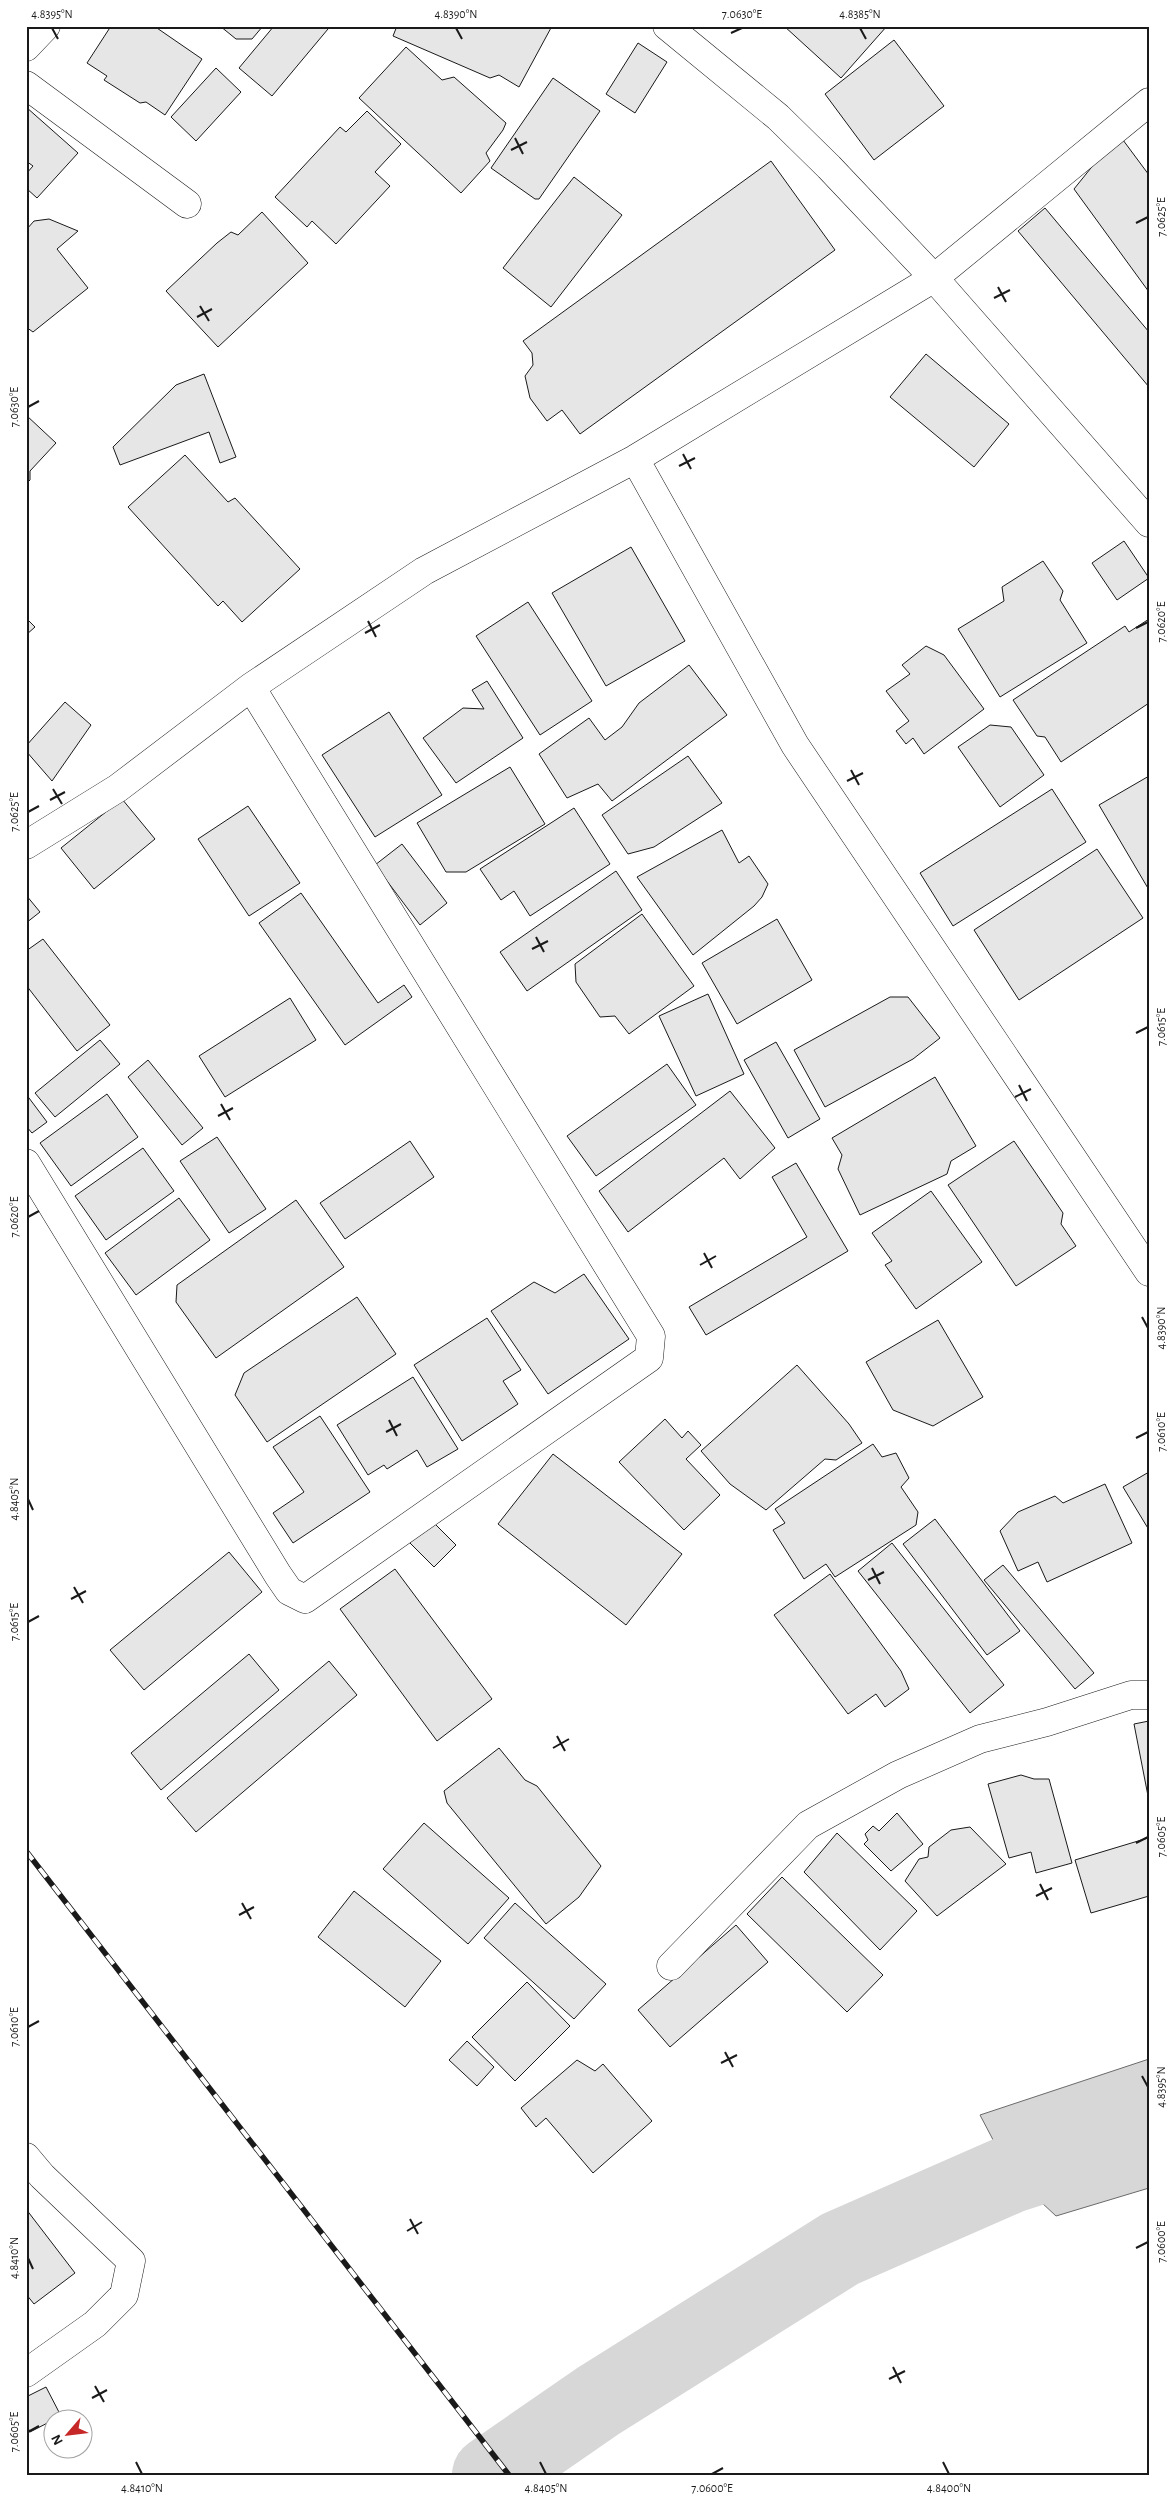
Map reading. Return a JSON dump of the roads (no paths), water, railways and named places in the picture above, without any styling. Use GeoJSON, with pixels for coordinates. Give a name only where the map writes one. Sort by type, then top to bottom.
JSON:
{"type":"FeatureCollection","features":[{"type":"Feature","properties":{"kind":"street"},"geometry":{"type":"LineString","coordinates":[[26,47],[46,26]]}},
{"type":"Feature","properties":{"kind":"street"},"geometry":{"type":"LineString","coordinates":[[667,26],[778,117],[829,167],[934,278],[1149,523]]}},
{"type":"Feature","properties":{"kind":"street"},"geometry":{"type":"LineString","coordinates":[[26,85],[187,204]]}},
{"type":"Feature","properties":{"kind":"street"},"geometry":{"type":"LineString","coordinates":[[26,845],[118,788],[251,687],[424,571],[635,459],[934,278],[1149,102]]}},
{"type":"Feature","properties":{"kind":"street"},"geometry":{"type":"LineString","coordinates":[[635,459],[795,745],[1149,1272]]}},
{"type":"Feature","properties":{"kind":"street"},"geometry":{"type":"LineString","coordinates":[[26,1163],[278,1575],[289,1591],[305,1599],[649,1358],[651,1336],[251,687]]}},
{"type":"Feature","properties":{"kind":"street"},"geometry":{"type":"LineString","coordinates":[[671,1966],[808,1825],[898,1775],[980,1739],[1047,1722],[1132,1695],[1149,1695]]}},
{"type":"Feature","properties":{"kind":"street"},"geometry":{"type":"LineString","coordinates":[[26,2157],[42,2176],[132,2261],[124,2295],[96,2324],[26,2373]]}},
{"type":"Feature","properties":{"kind":"waterway"},"geometry":{"type":"LineString","coordinates":[[491,2475],[598,2401],[840,2249],[1011,2174],[1149,2130]]}},
{"type":"Feature","properties":{"kind":"railway"},"geometry":{"type":"LineString","coordinates":[[26,1851],[509,2475]]}}]}
